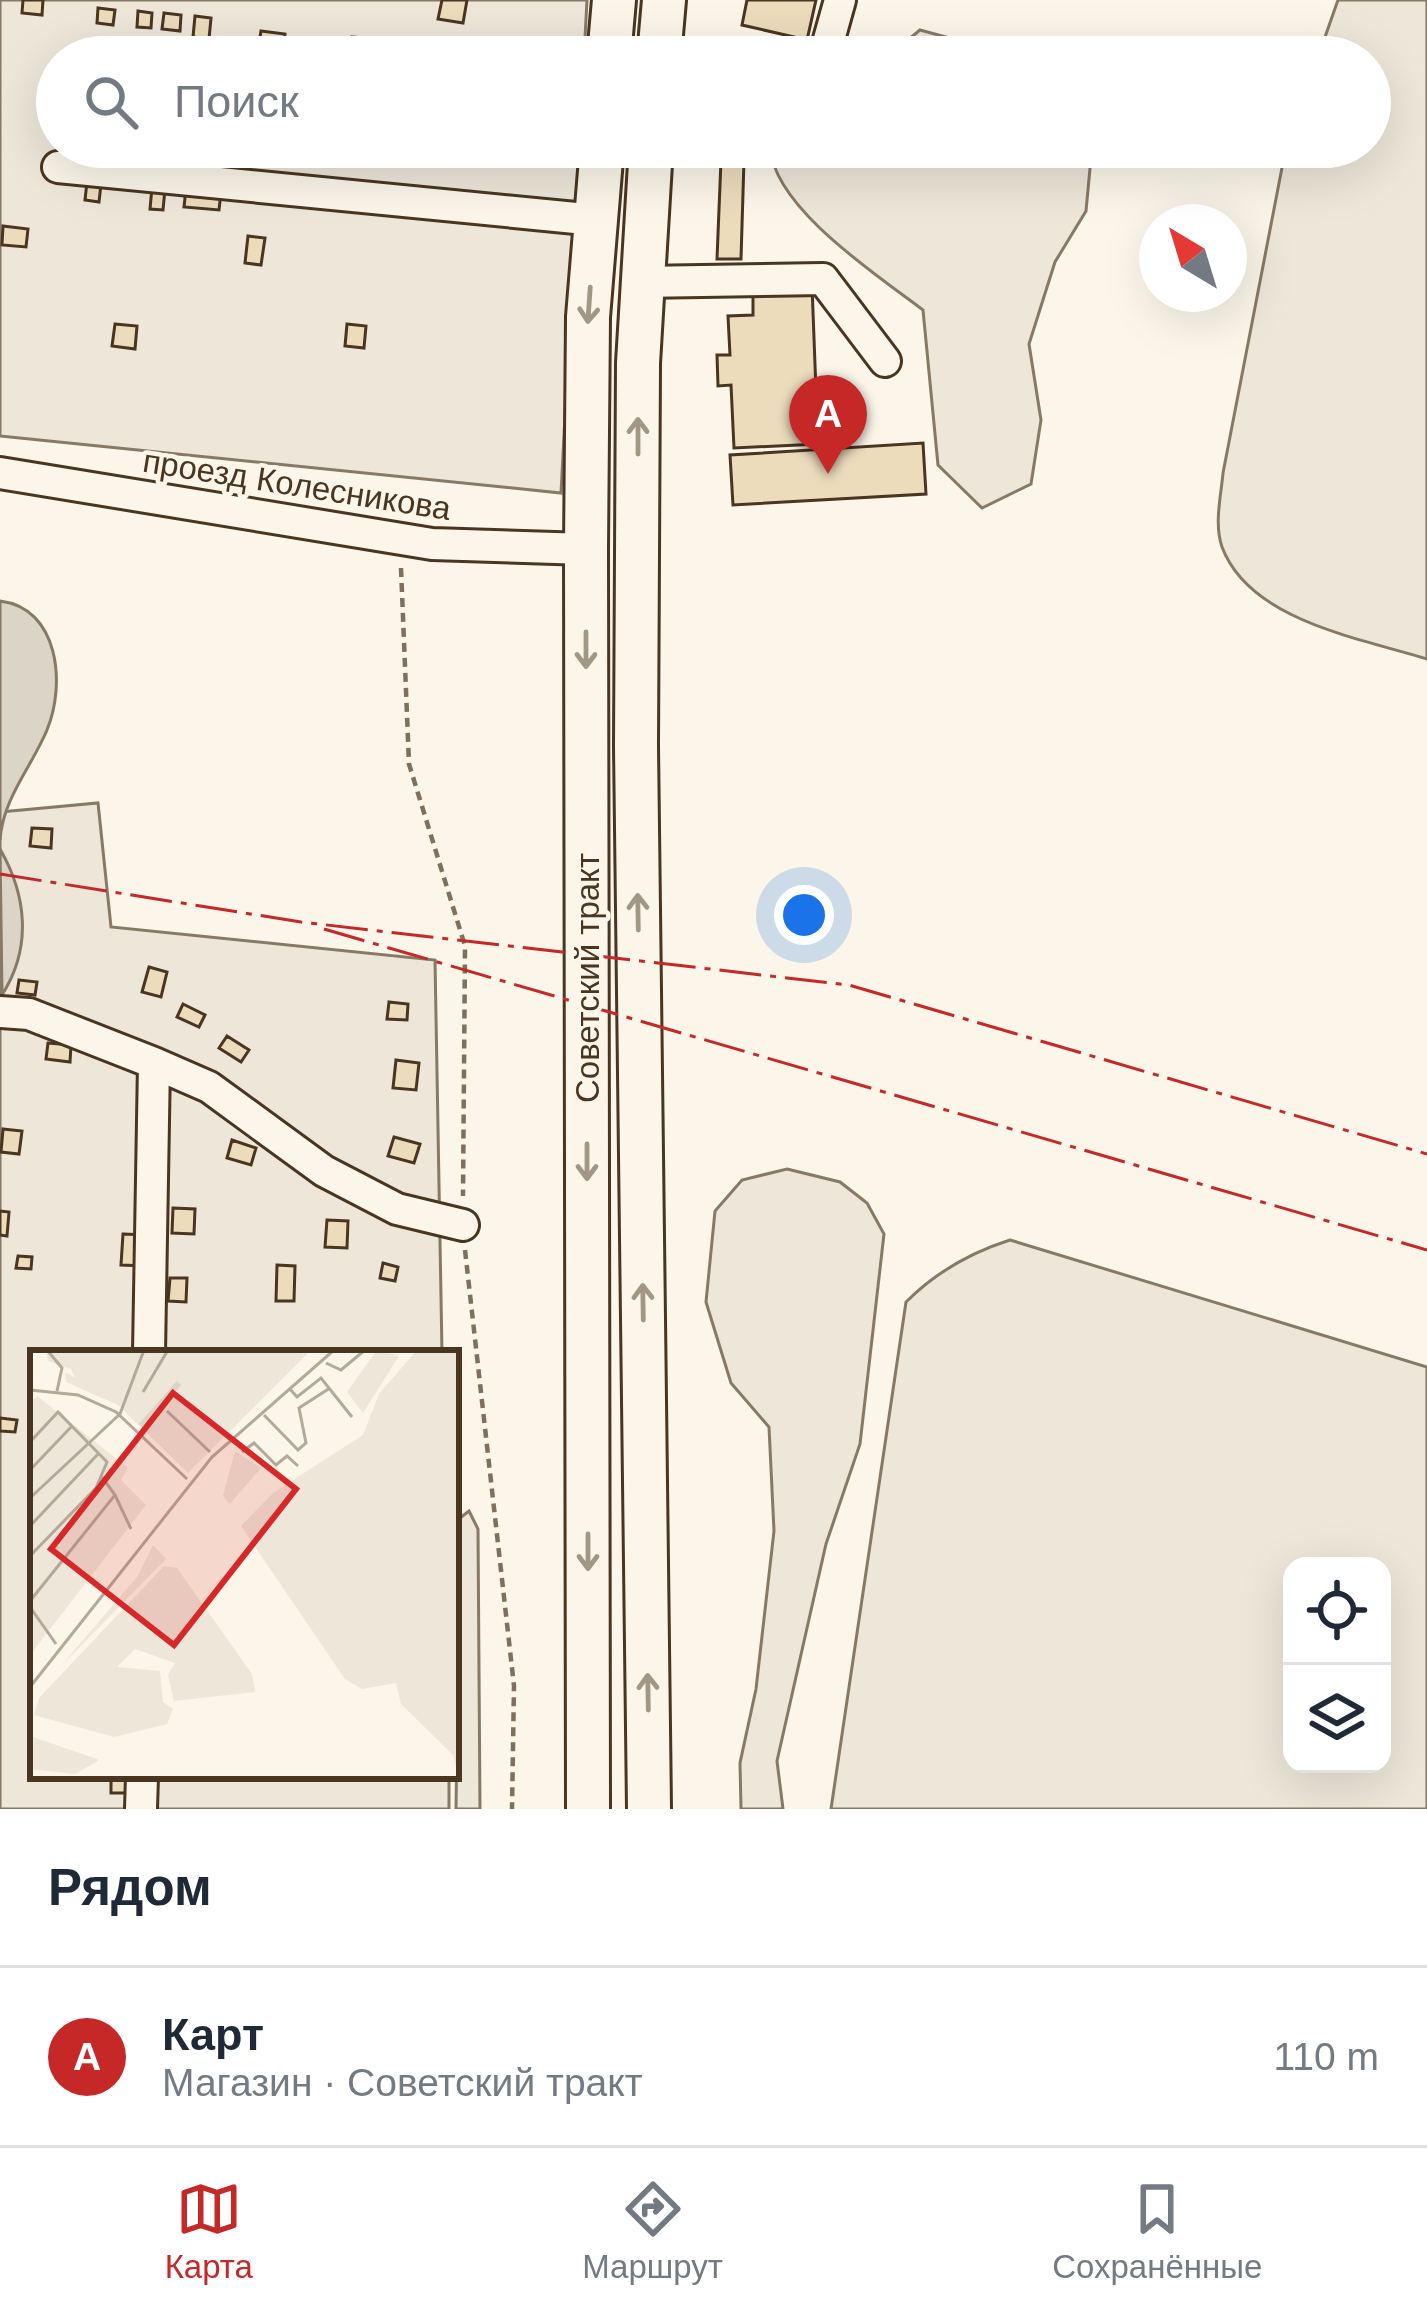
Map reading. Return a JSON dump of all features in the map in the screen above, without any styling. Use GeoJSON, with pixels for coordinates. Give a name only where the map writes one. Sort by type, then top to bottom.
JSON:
{"type":"FeatureCollection","features":[{"type":"Feature","properties":{"kind":"highway"},"geometry":{"type":"LineString","coordinates":[[611,36],[614,0]]}},
{"type":"Feature","properties":{"kind":"highway"},"geometry":{"type":"LineString","coordinates":[[661,36],[664,0]]}},
{"type":"Feature","properties":{"kind":"highway","name":"Советский тракт"},"geometry":{"type":"LineString","coordinates":[[588,1809],[586,549],[588,317],[600,168]]}},
{"type":"Feature","properties":{"kind":"highway","name":"Советский тракт"},"geometry":{"type":"LineString","coordinates":[[649,168],[640,282],[638,553],[649,1809]]}},
{"type":"Feature","properties":{"kind":"highway"},"geometry":{"type":"LineString","coordinates":[[586,549],[638,553]]}},
{"type":"Feature","properties":{"kind":"street"},"geometry":{"type":"LineString","coordinates":[[830,36],[840,0]]}},
{"type":"Feature","properties":{"kind":"street"},"geometry":{"type":"LineString","coordinates":[[68,168],[596,220]]}},
{"type":"Feature","properties":{"kind":"street"},"geometry":{"type":"LineString","coordinates":[[640,282],[823,279],[885,361]]}},
{"type":"Feature","properties":{"kind":"street","name":"проезд Колесникова"},"geometry":{"type":"LineString","coordinates":[[0,473],[399,538],[586,549]]}},
{"type":"Feature","properties":{"kind":"street"},"geometry":{"type":"LineString","coordinates":[[0,1012],[28,1014],[209,1087],[323,1171],[398,1209],[463,1225]]}},
{"type":"Feature","properties":{"kind":"street"},"geometry":{"type":"LineString","coordinates":[[149,1350],[154,1063]]}},
{"type":"Feature","properties":{"kind":"street"},"geometry":{"type":"LineString","coordinates":[[141,1809],[142,1779]]}},
{"type":"Feature","properties":{"kind":"path"},"geometry":{"type":"LineString","coordinates":[[399,538],[409,764],[465,946],[463,1225],[514,1686],[512,1809]]}},
{"type":"Feature","properties":{"kind":"shaded area"},"geometry":{"type":"Polygon","coordinates":[[[0,0],[587,0],[585,36],[36,36],[36,168],[578,168],[561,493],[0,436],[0,0]]]}},
{"type":"Feature","properties":{"kind":"shaded area"},"geometry":{"type":"Polygon","coordinates":[[[1338,0],[1427,0],[1427,659],[1340,634],[1282,609],[1256,593],[1236,572],[1220,538],[1223,473],[1282,168],[1391,168],[1391,36],[1325,36],[1338,0]]]}},
{"type":"Feature","properties":{"kind":"shaded area"},"geometry":{"type":"Polygon","coordinates":[[[1090,168],[1086,211],[1055,262],[1029,344],[1041,420],[1031,484],[982,508],[938,465],[923,310],[831,238],[789,193],[776,170],[1090,168]]]}},
{"type":"Feature","properties":{"kind":"shaded area"},"geometry":{"type":"Polygon","coordinates":[[[0,601],[20,607],[46,633],[53,651],[56,691],[47,730],[12,797],[0,840],[0,601]]]}},
{"type":"Feature","properties":{"kind":"shaded area"},"geometry":{"type":"Polygon","coordinates":[[[98,803],[111,927],[435,960],[442,1350],[30,1350],[30,1779],[449,1779],[449,1809],[0,1809],[0,812],[98,803]]]}},
{"type":"Feature","properties":{"kind":"shaded area"},"geometry":{"type":"Polygon","coordinates":[[[0,849],[16,885],[22,922],[18,959],[2,995],[0,849]]]}},
{"type":"Feature","properties":{"kind":"shaded area"},"geometry":{"type":"Polygon","coordinates":[[[787,1169],[840,1182],[867,1203],[884,1234],[860,1444],[826,1544],[777,1761],[783,1809],[741,1809],[740,1763],[756,1689],[774,1531],[769,1427],[731,1383],[706,1302],[715,1211],[742,1180],[787,1169]]]}},
{"type":"Feature","properties":{"kind":"shaded area"},"geometry":{"type":"Polygon","coordinates":[[[1010,1240],[1427,1367],[1427,1809],[831,1809],[906,1302],[967,1257],[1010,1240]]]}},
{"type":"Feature","properties":{"kind":"shaded area"},"geometry":{"type":"Polygon","coordinates":[[[469,1511],[478,1529],[480,1809],[456,1809],[460,1518],[469,1511]]]}},
{"type":"Feature","properties":{"kind":"building"},"geometry":{"type":"Polygon","coordinates":[[[23,0],[43,0],[42,15],[22,13],[23,0]]]}},
{"type":"Feature","properties":{"kind":"building"},"geometry":{"type":"Polygon","coordinates":[[[442,0],[467,0],[463,23],[438,19],[442,0]]]}},
{"type":"Feature","properties":{"kind":"building"},"geometry":{"type":"Polygon","coordinates":[[[747,0],[816,0],[808,36],[742,25],[747,0]]]}},
{"type":"Feature","properties":{"kind":"building"},"geometry":{"type":"Polygon","coordinates":[[[98,8],[115,10],[113,25],[97,23],[98,8]]]}},
{"type":"Feature","properties":{"kind":"building"},"geometry":{"type":"Polygon","coordinates":[[[138,11],[152,13],[151,28],[137,27],[138,11]]]}},
{"type":"Feature","properties":{"kind":"building"},"geometry":{"type":"Polygon","coordinates":[[[164,13],[181,15],[180,31],[162,29],[164,13]]]}},
{"type":"Feature","properties":{"kind":"building"},"geometry":{"type":"Polygon","coordinates":[[[195,16],[211,18],[209,36],[193,36],[195,16]]]}},
{"type":"Feature","properties":{"kind":"building"},"geometry":{"type":"Polygon","coordinates":[[[721,168],[744,168],[741,259],[717,259],[721,168]]]}},
{"type":"Feature","properties":{"kind":"building"},"geometry":{"type":"Polygon","coordinates":[[[87,182],[101,184],[99,202],[85,200],[87,182]]]}},
{"type":"Feature","properties":{"kind":"building"},"geometry":{"type":"Polygon","coordinates":[[[152,187],[165,189],[163,210],[150,209],[152,187]]]}},
{"type":"Feature","properties":{"kind":"building"},"geometry":{"type":"Polygon","coordinates":[[[186,189],[221,193],[219,210],[184,207],[186,189]]]}},
{"type":"Feature","properties":{"kind":"building"},"geometry":{"type":"Polygon","coordinates":[[[3,226],[28,229],[26,247],[2,245],[3,226]]]}},
{"type":"Feature","properties":{"kind":"building"},"geometry":{"type":"Polygon","coordinates":[[[248,236],[265,238],[261,265],[245,263],[248,236]]]}},
{"type":"Feature","properties":{"kind":"building"},"geometry":{"type":"Polygon","coordinates":[[[812,285],[818,444],[734,448],[731,385],[718,386],[717,355],[730,355],[728,316],[753,315],[753,288],[812,285]]]}},
{"type":"Feature","properties":{"kind":"building"},"geometry":{"type":"Polygon","coordinates":[[[115,324],[137,326],[135,349],[112,346],[115,324]]]}},
{"type":"Feature","properties":{"kind":"building"},"geometry":{"type":"Polygon","coordinates":[[[347,324],[366,326],[364,348],[345,346],[347,324]]]}},
{"type":"Feature","properties":{"kind":"building"},"geometry":{"type":"Polygon","coordinates":[[[923,443],[926,494],[733,505],[730,455],[923,443]]]}},
{"type":"Feature","properties":{"kind":"building"},"geometry":{"type":"Polygon","coordinates":[[[32,828],[52,829],[51,848],[30,846],[32,828]]]}},
{"type":"Feature","properties":{"kind":"building"},"geometry":{"type":"Polygon","coordinates":[[[149,967],[167,972],[161,997],[142,992],[149,967]]]}},
{"type":"Feature","properties":{"kind":"building"},"geometry":{"type":"Polygon","coordinates":[[[19,980],[37,982],[35,995],[17,993],[19,980]]]}},
{"type":"Feature","properties":{"kind":"building"},"geometry":{"type":"Polygon","coordinates":[[[389,1002],[408,1004],[407,1020],[387,1019],[389,1002]]]}},
{"type":"Feature","properties":{"kind":"building"},"geometry":{"type":"Polygon","coordinates":[[[183,1004],[205,1015],[199,1027],[177,1017],[183,1004]]]}},
{"type":"Feature","properties":{"kind":"building"},"geometry":{"type":"Polygon","coordinates":[[[227,1036],[249,1050],[241,1062],[219,1048],[227,1036]]]}},
{"type":"Feature","properties":{"kind":"building"},"geometry":{"type":"Polygon","coordinates":[[[48,1043],[71,1045],[70,1062],[46,1059],[48,1043]]]}},
{"type":"Feature","properties":{"kind":"building"},"geometry":{"type":"Polygon","coordinates":[[[396,1060],[419,1063],[416,1090],[393,1088],[396,1060]]]}},
{"type":"Feature","properties":{"kind":"building"},"geometry":{"type":"Polygon","coordinates":[[[3,1129],[22,1131],[19,1154],[1,1152],[3,1129]]]}},
{"type":"Feature","properties":{"kind":"building"},"geometry":{"type":"Polygon","coordinates":[[[394,1137],[420,1144],[414,1163],[388,1156],[394,1137]]]}},
{"type":"Feature","properties":{"kind":"building"},"geometry":{"type":"Polygon","coordinates":[[[232,1140],[256,1148],[251,1165],[227,1158],[232,1140]]]}},
{"type":"Feature","properties":{"kind":"building"},"geometry":{"type":"Polygon","coordinates":[[[173,1208],[195,1209],[194,1234],[172,1233],[173,1208]]]}},
{"type":"Feature","properties":{"kind":"building"},"geometry":{"type":"Polygon","coordinates":[[[0,1211],[9,1212],[7,1236],[0,1235],[0,1211]]]}},
{"type":"Feature","properties":{"kind":"building"},"geometry":{"type":"Polygon","coordinates":[[[327,1220],[348,1221],[347,1248],[325,1247],[327,1220]]]}},
{"type":"Feature","properties":{"kind":"building"},"geometry":{"type":"Polygon","coordinates":[[[123,1234],[147,1235],[146,1266],[121,1265],[123,1234]]]}},
{"type":"Feature","properties":{"kind":"building"},"geometry":{"type":"Polygon","coordinates":[[[18,1256],[32,1257],[31,1269],[16,1268],[18,1256]]]}},
{"type":"Feature","properties":{"kind":"building"},"geometry":{"type":"Polygon","coordinates":[[[383,1263],[398,1267],[395,1281],[380,1278],[383,1263]]]}},
{"type":"Feature","properties":{"kind":"building"},"geometry":{"type":"Polygon","coordinates":[[[277,1265],[295,1266],[294,1301],[276,1301],[277,1265]]]}},
{"type":"Feature","properties":{"kind":"building"},"geometry":{"type":"Polygon","coordinates":[[[170,1278],[187,1278],[186,1302],[168,1301],[170,1278]]]}},
{"type":"Feature","properties":{"kind":"building"},"geometry":{"type":"Polygon","coordinates":[[[0,1418],[17,1420],[15,1432],[0,1431],[0,1418]]]}},
{"type":"Feature","properties":{"kind":"building"},"geometry":{"type":"Polygon","coordinates":[[[111,1779],[132,1779],[131,1793],[111,1793],[111,1779]]]}},
{"type":"Feature","properties":{"kind":"power"},"geometry":{"type":"LineString","coordinates":[[0,874],[301,922],[849,985],[1427,1154]]}},
{"type":"Feature","properties":{"kind":"power"},"geometry":{"type":"LineString","coordinates":[[324,929],[1427,1250]]}},
{"type":"Feature","properties":{"kind":"place","name":"Карт"},"geometry":{"type":"Point","coordinates":[828,474]}}]}
